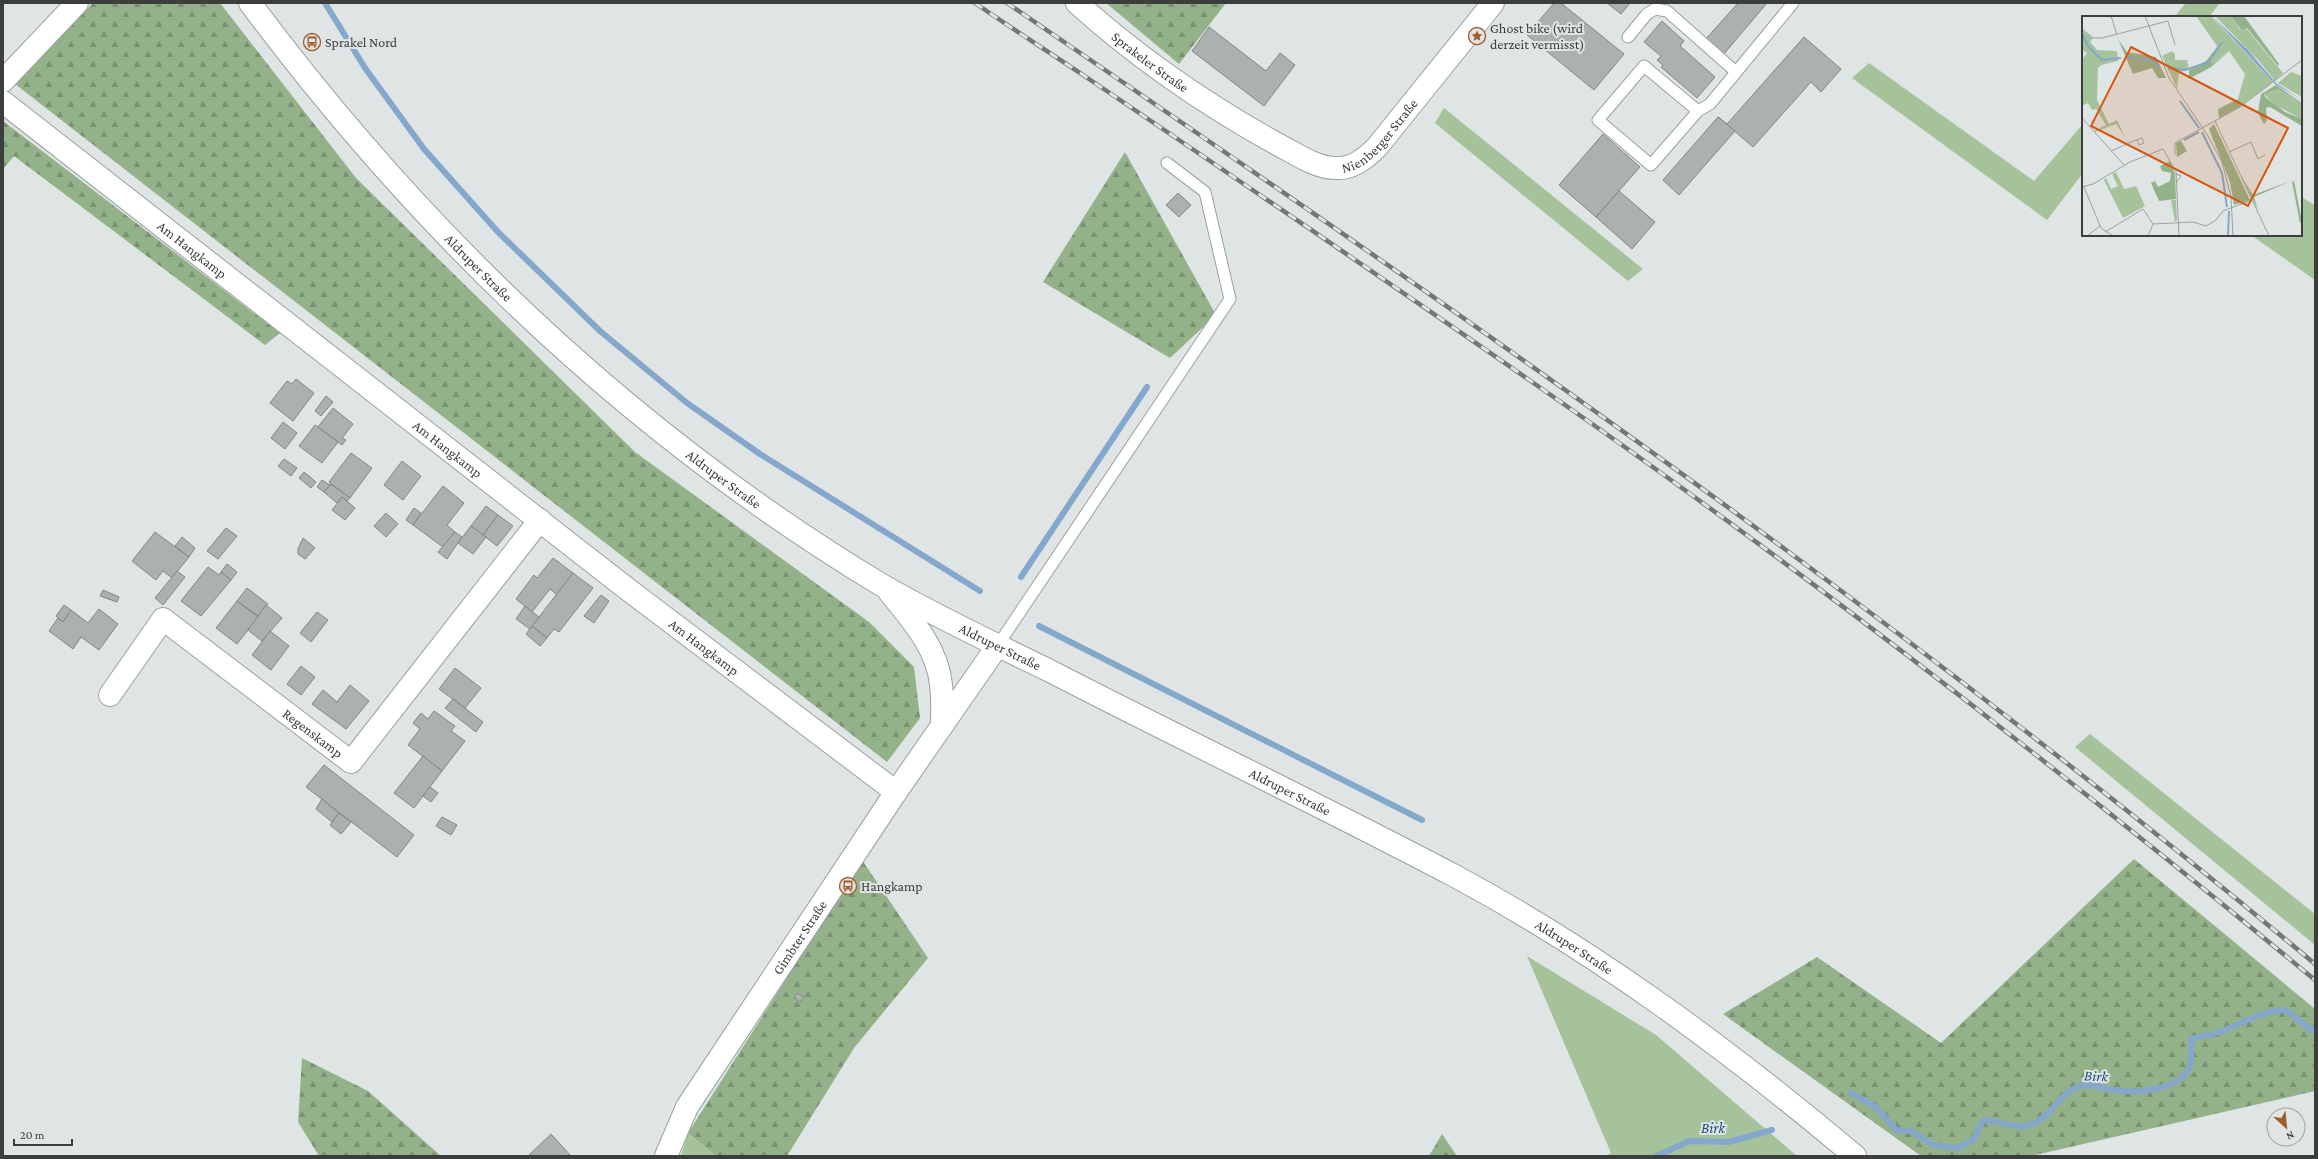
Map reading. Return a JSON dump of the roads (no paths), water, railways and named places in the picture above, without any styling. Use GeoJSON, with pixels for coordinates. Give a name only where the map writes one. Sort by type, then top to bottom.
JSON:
{"type":"FeatureCollection","features":[{"type":"Feature","properties":{"kind":"street"},"geometry":{"type":"LineString","coordinates":[[3,81],[77,3]]}},
{"type":"Feature","properties":{"kind":"street","name":"Aldruper Straße"},"geometry":{"type":"LineString","coordinates":[[250,3],[334,111],[398,186],[521,312],[621,400],[702,465],[790,527],[885,586],[998,645],[1456,877],[1573,946],[1698,1031],[1784,1096],[1855,1156]]}},
{"type":"Feature","properties":{"kind":"street","name":"Sprakeler Straße"},"geometry":{"type":"LineString","coordinates":[[1077,3],[1139,55],[1228,117]]}},
{"type":"Feature","properties":{"kind":"street","name":"Nienberger Straße"},"geometry":{"type":"LineString","coordinates":[[1228,117],[1307,160],[1336,168],[1348,166],[1364,159],[1377,147],[1493,3]]}},
{"type":"Feature","properties":{"kind":"street","name":"Am Hangkamp"},"geometry":{"type":"LineString","coordinates":[[3,102],[626,588],[896,792]]}},
{"type":"Feature","properties":{"kind":"street","name":"Regenskamp"},"geometry":{"type":"LineString","coordinates":[[110,696],[163,619],[351,762],[540,520]]}},
{"type":"Feature","properties":{"kind":"street"},"geometry":{"type":"LineString","coordinates":[[885,586],[913,621],[931,650],[941,683],[942,725]]}},
{"type":"Feature","properties":{"kind":"street","name":"Gimbter Straße"},"geometry":{"type":"LineString","coordinates":[[666,1156],[687,1106],[896,792],[998,645]]}},
{"type":"Feature","properties":{"kind":"lane"},"geometry":{"type":"LineString","coordinates":[[1698,111],[1644,66],[1598,120],[1651,166],[1698,111],[1710,104],[1792,3]]}},
{"type":"Feature","properties":{"kind":"lane"},"geometry":{"type":"LineString","coordinates":[[1628,37],[1647,14],[1655,9],[1667,11],[1736,72]]}},
{"type":"Feature","properties":{"kind":"lane"},"geometry":{"type":"LineString","coordinates":[[998,645],[1230,299],[1205,192],[1167,164]]}},
{"type":"Feature","properties":{"kind":"waterway"},"geometry":{"type":"LineString","coordinates":[[325,3],[365,68],[424,149],[498,232],[600,331],[687,403],[760,454],[980,591]]}},
{"type":"Feature","properties":{"kind":"waterway"},"geometry":{"type":"LineString","coordinates":[[1021,577],[1147,387]]}},
{"type":"Feature","properties":{"kind":"waterway"},"geometry":{"type":"LineString","coordinates":[[1039,626],[1422,820]]}},
{"type":"Feature","properties":{"kind":"waterway","name":"Birk"},"geometry":{"type":"LineString","coordinates":[[1851,1093],[1876,1107],[1896,1130],[1912,1131],[1933,1145],[1958,1148],[1974,1139],[1983,1120],[2020,1126],[2034,1123],[2048,1113],[2066,1094],[2081,1086],[2089,1085],[2114,1090],[2134,1091],[2156,1088],[2177,1081],[2185,1074],[2190,1066],[2191,1039],[2230,1028],[2269,1012],[2286,1010],[2311,1030],[2315,1028]]}},
{"type":"Feature","properties":{"kind":"waterway","name":"Birk"},"geometry":{"type":"LineString","coordinates":[[1657,1156],[1689,1141],[1728,1142],[1772,1130]]}},
{"type":"Feature","properties":{"kind":"railway"},"geometry":{"type":"LineString","coordinates":[[975,3],[1153,122],[1422,306],[1622,445],[1711,509],[1973,706],[2145,842],[2315,980]]}},
{"type":"Feature","properties":{"kind":"railway"},"geometry":{"type":"LineString","coordinates":[[1007,3],[1508,349],[1837,587],[2158,835],[2315,964]]}},
{"type":"Feature","properties":{"kind":"place","name":"Ghost bike (wird derzeit vermisst)"},"geometry":{"type":"Point","coordinates":[1477,36]}},
{"type":"Feature","properties":{"kind":"place","name":"Sprakel Nord"},"geometry":{"type":"Point","coordinates":[312,42]}},
{"type":"Feature","properties":{"kind":"place","name":"Hangkamp"},"geometry":{"type":"Point","coordinates":[848,886]}}]}
